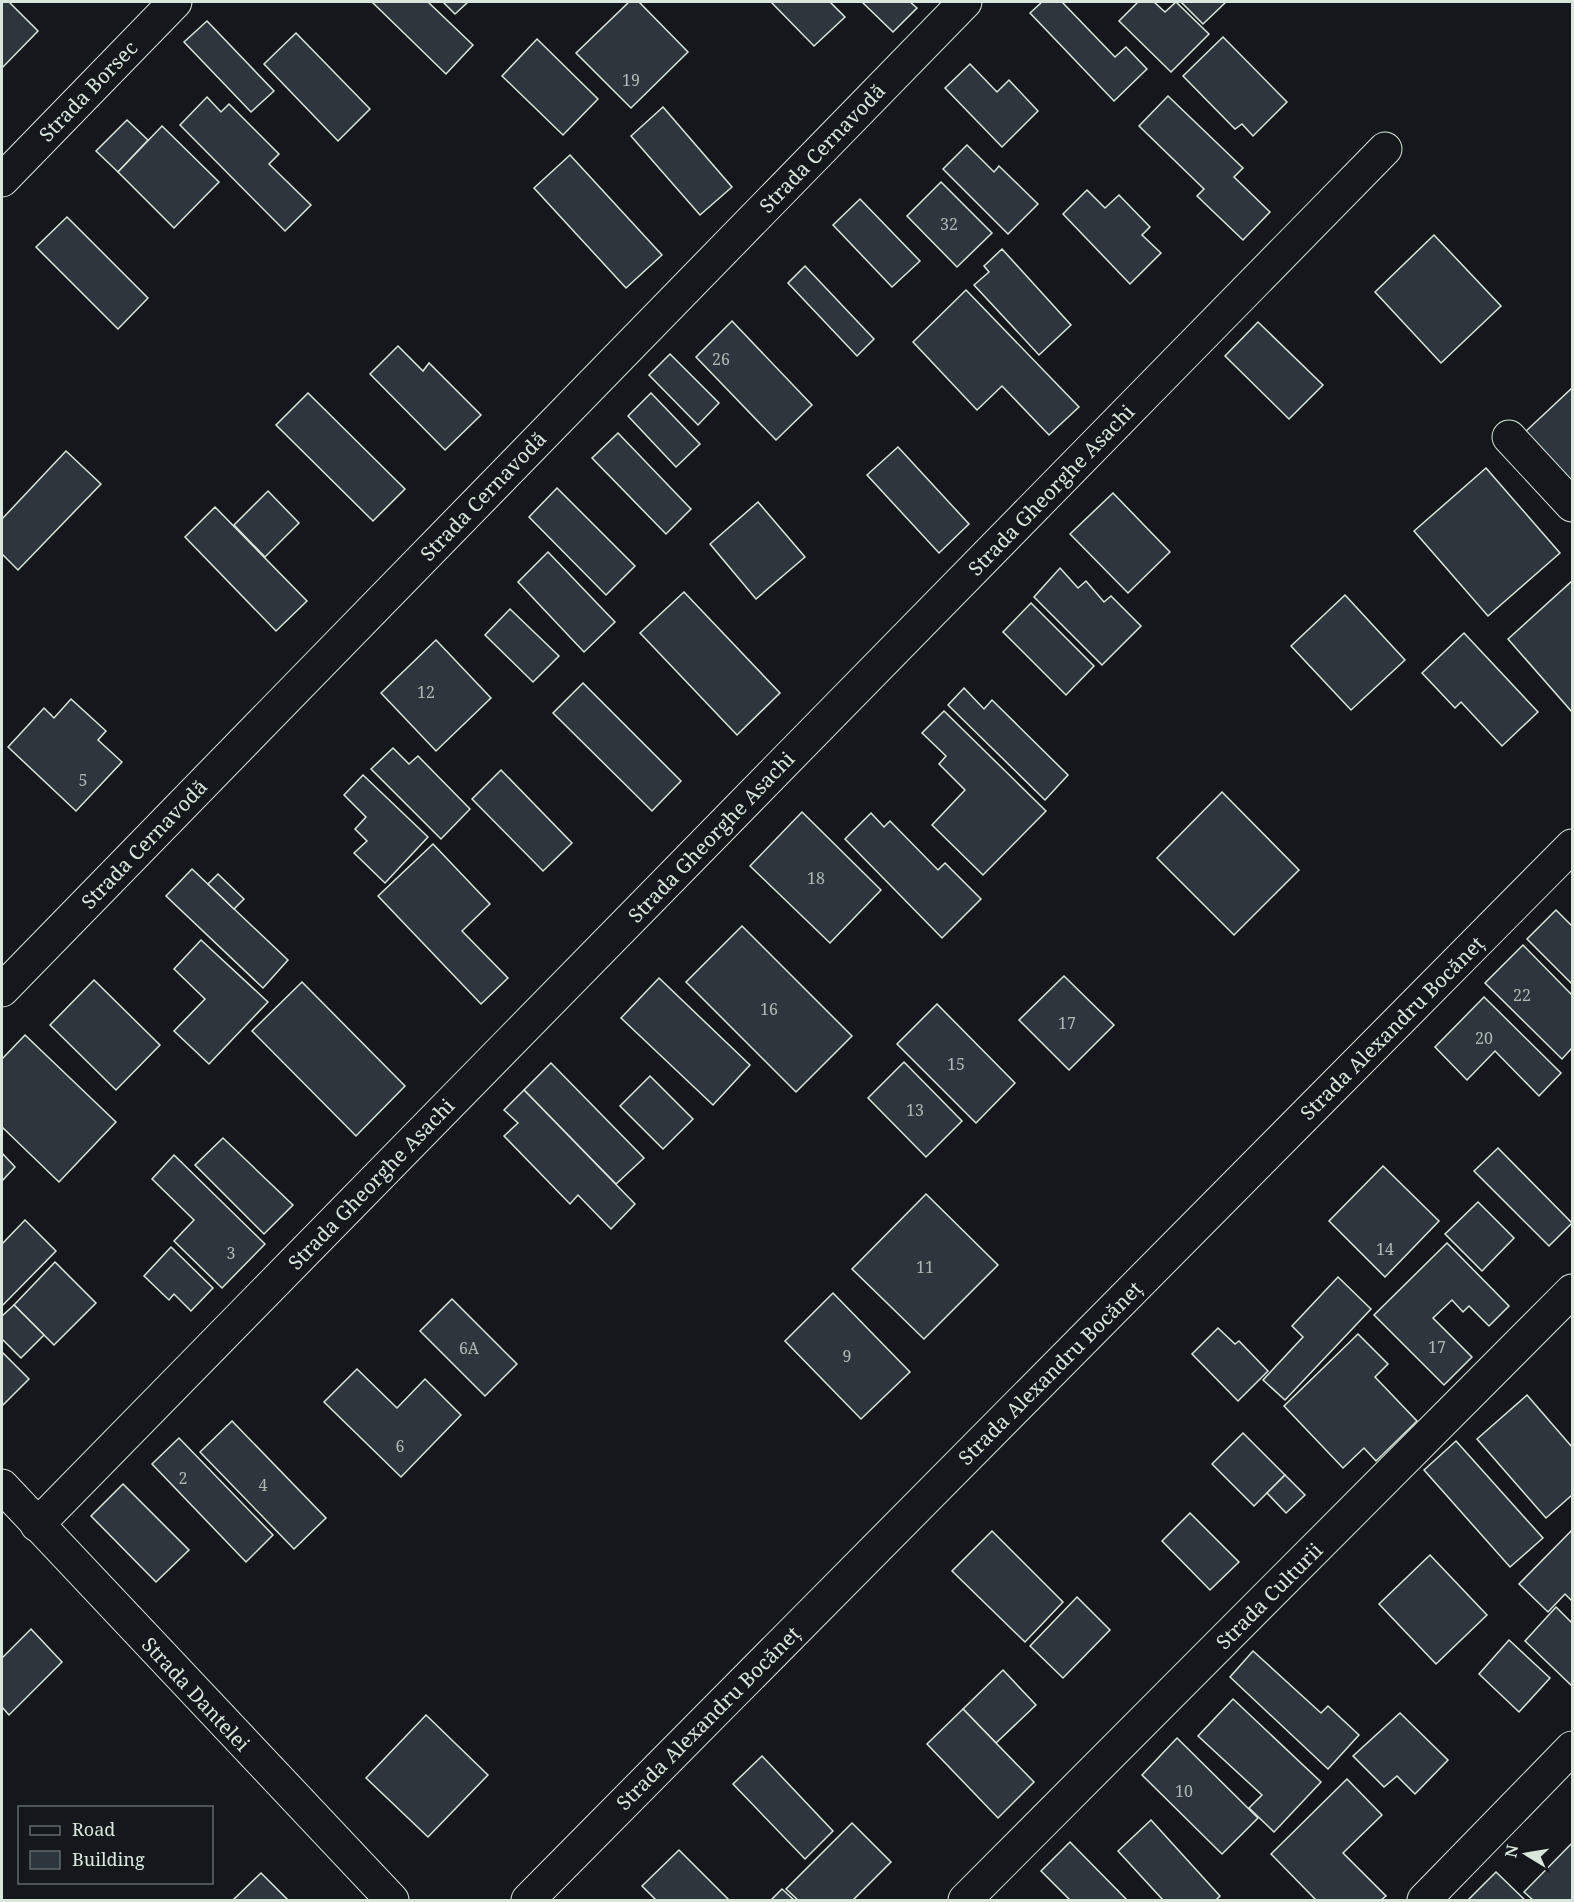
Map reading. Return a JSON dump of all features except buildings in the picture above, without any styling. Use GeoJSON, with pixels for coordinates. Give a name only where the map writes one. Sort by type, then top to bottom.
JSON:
{"type":"FeatureCollection","features":[{"type":"Feature","properties":{"kind":"street","name":"Strada Borsec"},"geometry":{"type":"LineString","coordinates":[[2,180],[175,2]]}},
{"type":"Feature","properties":{"kind":"street","name":"Strada Cernavodă"},"geometry":{"type":"LineString","coordinates":[[2,990],[965,2]]}},
{"type":"Feature","properties":{"kind":"street","name":"Strada Gheorghe Asachi"},"geometry":{"type":"LineString","coordinates":[[37,1525],[1385,149]]}},
{"type":"Feature","properties":{"kind":"street"},"geometry":{"type":"LineString","coordinates":[[1509,437],[1572,505]]}},
{"type":"Feature","properties":{"kind":"street","name":"Strada Alexandru Bocăneț"},"geometry":{"type":"LineString","coordinates":[[528,1900],[1572,846]]}},
{"type":"Feature","properties":{"kind":"street","name":"Strada Culturii"},"geometry":{"type":"LineString","coordinates":[[965,1900],[1572,1291]]}},
{"type":"Feature","properties":{"kind":"street","name":"Strada Dantelei"},"geometry":{"type":"LineString","coordinates":[[2,1486],[392,1900]]}},
{"type":"Feature","properties":{"kind":"street"},"geometry":{"type":"LineString","coordinates":[[1424,1900],[1572,1748]]}}]}
